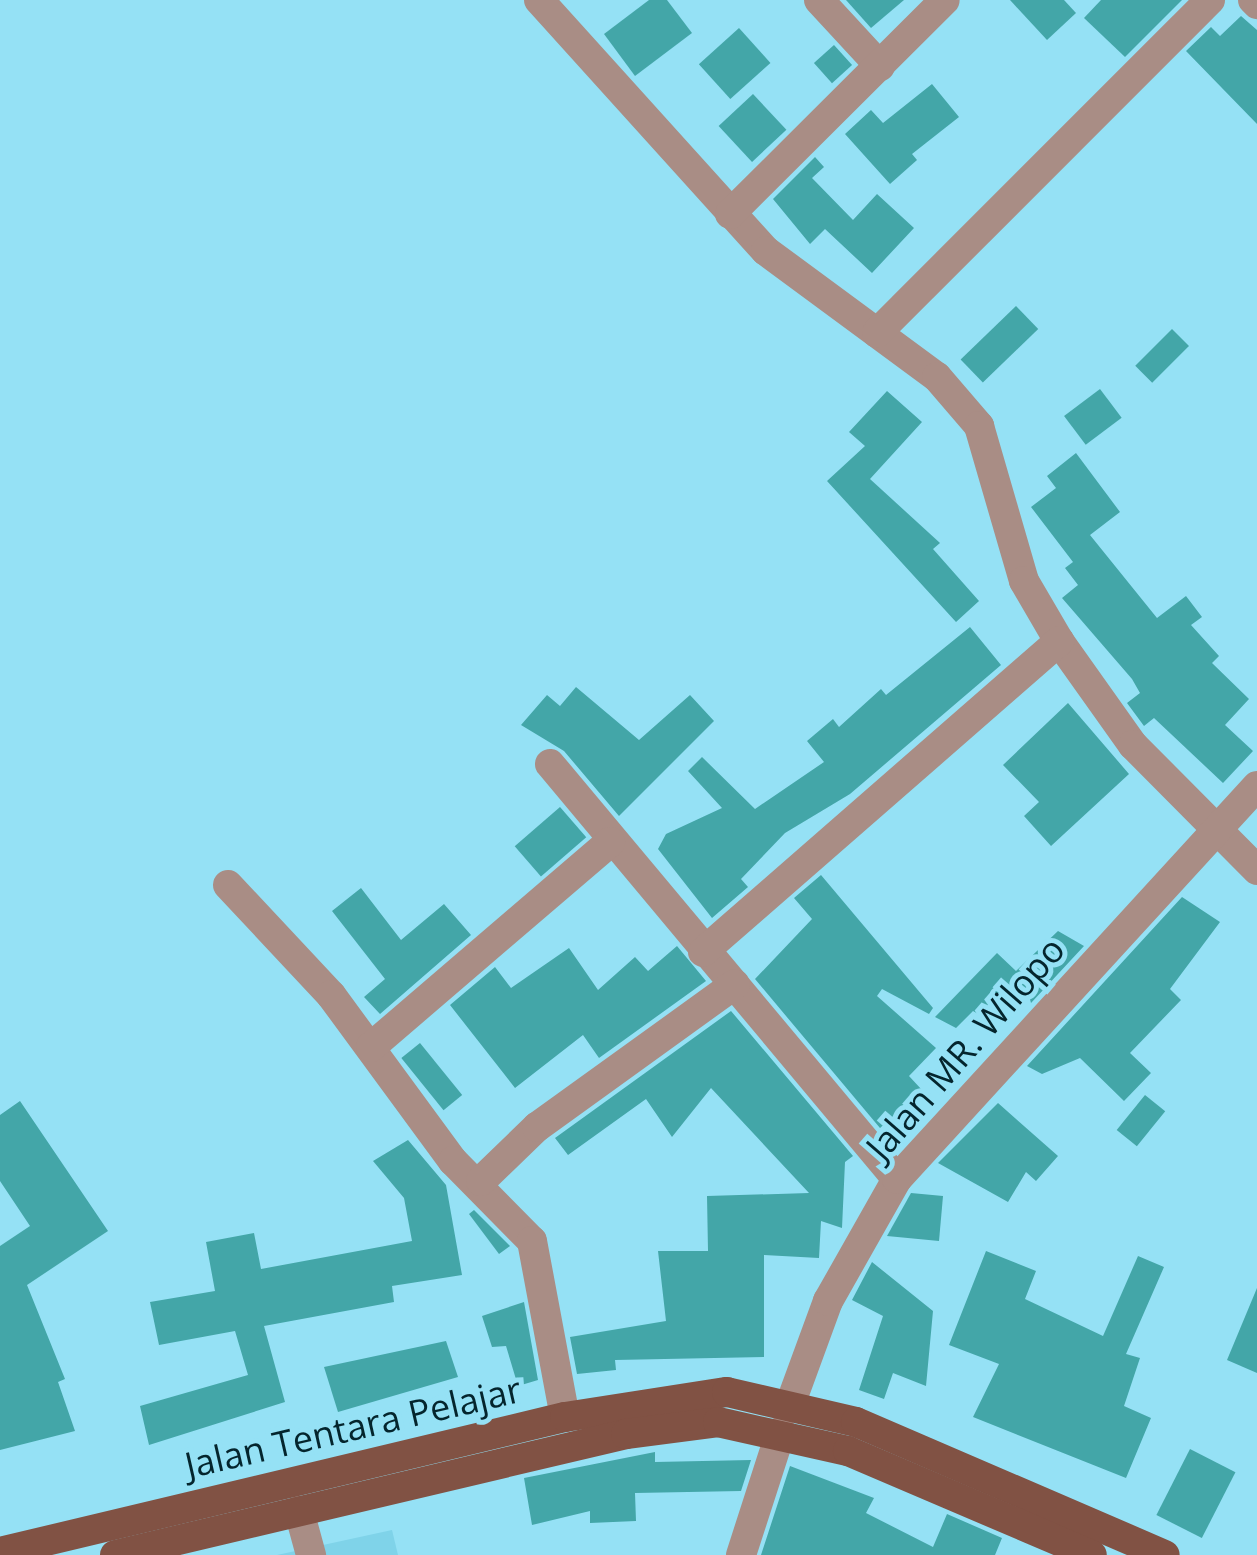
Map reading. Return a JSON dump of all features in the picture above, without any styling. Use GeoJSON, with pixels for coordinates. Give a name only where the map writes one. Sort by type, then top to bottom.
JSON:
{"type":"FeatureCollection","features":[{"type":"Feature","properties":{"kind":"main road","name":"Jalan Tentara Pelajar"},"geometry":{"type":"LineString","coordinates":[[0,1552],[565,1417],[727,1392],[786,1417]]}},
{"type":"Feature","properties":{"kind":"main road","name":"Jalan Tentara Pelajar"},"geometry":{"type":"LineString","coordinates":[[115,1555],[626,1434],[786,1417]]}},
{"type":"Feature","properties":{"kind":"main road"},"geometry":{"type":"LineString","coordinates":[[786,1417],[848,1450],[1092,1555]]}},
{"type":"Feature","properties":{"kind":"main road"},"geometry":{"type":"LineString","coordinates":[[786,1417],[856,1422],[1165,1555]]}},
{"type":"Feature","properties":{"kind":"street"},"geometry":{"type":"LineString","coordinates":[[539,0],[766,251],[938,377],[979,426],[1024,581],[1058,641],[1132,745],[1211,830],[1257,870]]}},
{"type":"Feature","properties":{"kind":"street"},"geometry":{"type":"LineString","coordinates":[[819,0],[880,65]]}},
{"type":"Feature","properties":{"kind":"street"},"geometry":{"type":"LineString","coordinates":[[730,214],[946,0]]}},
{"type":"Feature","properties":{"kind":"street"},"geometry":{"type":"LineString","coordinates":[[877,334],[1210,0]]}},
{"type":"Feature","properties":{"kind":"street"},"geometry":{"type":"LineString","coordinates":[[703,952],[1058,641]]}},
{"type":"Feature","properties":{"kind":"street"},"geometry":{"type":"LineString","coordinates":[[550,764],[610,842],[897,1179]]}},
{"type":"Feature","properties":{"kind":"street","name":"Jalan MR. Wilopo"},"geometry":{"type":"LineString","coordinates":[[741,1555],[829,1301],[897,1179],[1211,830],[1257,786]]}},
{"type":"Feature","properties":{"kind":"street"},"geometry":{"type":"LineString","coordinates":[[371,1047],[610,842]]}},
{"type":"Feature","properties":{"kind":"street"},"geometry":{"type":"LineString","coordinates":[[228,885],[371,1047],[453,1161],[482,1181],[532,1240],[565,1417]]}},
{"type":"Feature","properties":{"kind":"street"},"geometry":{"type":"LineString","coordinates":[[482,1181],[537,1127],[735,984]]}},
{"type":"Feature","properties":{"kind":"street"},"geometry":{"type":"LineString","coordinates":[[299,1511],[311,1555]]}},
{"type":"Feature","properties":{"kind":"shaded area"},"geometry":{"type":"Polygon","coordinates":[[[392,1530],[398,1555],[277,1555],[392,1530]]]}},
{"type":"Feature","properties":{"kind":"building"},"geometry":{"type":"Polygon","coordinates":[[[649,0],[667,0],[692,33],[635,76],[604,34],[649,0]]]}},
{"type":"Feature","properties":{"kind":"building"},"geometry":{"type":"Polygon","coordinates":[[[846,0],[904,0],[871,28],[846,0]]]}},
{"type":"Feature","properties":{"kind":"building"},"geometry":{"type":"Polygon","coordinates":[[[1010,0],[1064,0],[1076,13],[1047,40],[1010,0]]]}},
{"type":"Feature","properties":{"kind":"building"},"geometry":{"type":"Polygon","coordinates":[[[1101,0],[1182,0],[1125,57],[1084,18],[1101,0]]]}},
{"type":"Feature","properties":{"kind":"building"},"geometry":{"type":"Polygon","coordinates":[[[1241,16],[1257,30],[1257,124],[1186,51],[1211,27],[1220,36],[1241,16]]]}},
{"type":"Feature","properties":{"kind":"building"},"geometry":{"type":"Polygon","coordinates":[[[739,28],[770,63],[730,99],[699,64],[739,28]]]}},
{"type":"Feature","properties":{"kind":"building"},"geometry":{"type":"Polygon","coordinates":[[[834,45],[852,65],[832,83],[814,63],[834,45]]]}},
{"type":"Feature","properties":{"kind":"building"},"geometry":{"type":"Polygon","coordinates":[[[932,84],[959,117],[912,154],[917,160],[890,184],[845,134],[871,110],[883,123],[932,84]]]}},
{"type":"Feature","properties":{"kind":"building"},"geometry":{"type":"Polygon","coordinates":[[[753,94],[786,130],[752,162],[719,126],[753,94]]]}},
{"type":"Feature","properties":{"kind":"building"},"geometry":{"type":"Polygon","coordinates":[[[815,157],[824,167],[812,178],[853,220],[877,194],[914,228],[872,273],[825,229],[810,244],[773,199],[815,157]]]}},
{"type":"Feature","properties":{"kind":"building"},"geometry":{"type":"Polygon","coordinates":[[[1016,306],[1038,329],[983,383],[961,359],[1016,306]]]}},
{"type":"Feature","properties":{"kind":"building"},"geometry":{"type":"Polygon","coordinates":[[[1172,329],[1189,346],[1152,383],[1135,366],[1172,329]]]}},
{"type":"Feature","properties":{"kind":"building"},"geometry":{"type":"Polygon","coordinates":[[[1100,389],[1122,418],[1086,445],[1064,416],[1100,389]]]}},
{"type":"Feature","properties":{"kind":"building"},"geometry":{"type":"Polygon","coordinates":[[[887,391],[922,422],[870,479],[940,543],[933,549],[979,601],[956,622],[827,481],[865,446],[849,432],[887,391]]]}},
{"type":"Feature","properties":{"kind":"building"},"geometry":{"type":"Polygon","coordinates":[[[1076,453],[1120,512],[1090,535],[1157,618],[1186,596],[1202,617],[1191,625],[1219,656],[1212,663],[1249,699],[1225,725],[1253,751],[1223,783],[1154,718],[1144,726],[1127,703],[1140,693],[1132,679],[1062,598],[1078,585],[1065,568],[1073,562],[1031,507],[1056,488],[1047,476],[1076,453]]]}},
{"type":"Feature","properties":{"kind":"building"},"geometry":{"type":"Polygon","coordinates":[[[970,627],[1001,665],[850,794],[785,833],[741,879],[748,887],[712,918],[658,849],[666,834],[722,808],[688,771],[702,757],[755,809],[824,762],[807,741],[833,719],[839,727],[881,689],[886,695],[970,627]]]}},
{"type":"Feature","properties":{"kind":"building"},"geometry":{"type":"Polygon","coordinates":[[[576,687],[639,740],[690,695],[714,721],[619,816],[564,751],[521,725],[547,695],[560,706],[576,687]]]}},
{"type":"Feature","properties":{"kind":"building"},"geometry":{"type":"Polygon","coordinates":[[[1068,703],[1129,774],[1051,846],[1024,816],[1039,802],[1003,765],[1068,703]]]}},
{"type":"Feature","properties":{"kind":"building"},"geometry":{"type":"Polygon","coordinates":[[[560,807],[586,837],[541,877],[515,846],[560,807]]]}},
{"type":"Feature","properties":{"kind":"building"},"geometry":{"type":"Polygon","coordinates":[[[821,875],[933,1008],[929,1014],[882,989],[877,996],[936,1048],[909,1076],[922,1090],[880,1128],[755,979],[812,919],[794,898],[821,875]]]}},
{"type":"Feature","properties":{"kind":"building"},"geometry":{"type":"Polygon","coordinates":[[[361,888],[401,940],[444,904],[471,935],[380,1014],[364,997],[385,979],[332,911],[361,888]]]}},
{"type":"Feature","properties":{"kind":"building"},"geometry":{"type":"Polygon","coordinates":[[[1182,897],[1220,922],[1170,989],[1181,1000],[1130,1053],[1151,1073],[1124,1101],[1080,1058],[1042,1074],[1027,1066],[1182,897]]]}},
{"type":"Feature","properties":{"kind":"building"},"geometry":{"type":"Polygon","coordinates":[[[1058,931],[1084,946],[1031,1003],[1028,992],[994,1023],[973,1011],[956,1028],[935,1017],[997,953],[1016,971],[1058,931]]]}},
{"type":"Feature","properties":{"kind":"building"},"geometry":{"type":"Polygon","coordinates":[[[677,946],[706,981],[599,1058],[583,1035],[515,1088],[450,1005],[495,967],[511,988],[569,948],[598,990],[635,957],[648,971],[677,946]]]}},
{"type":"Feature","properties":{"kind":"building"},"geometry":{"type":"Polygon","coordinates":[[[731,1011],[853,1156],[845,1162],[842,1228],[821,1221],[819,1258],[764,1255],[764,1357],[615,1360],[616,1370],[577,1374],[570,1337],[666,1321],[658,1251],[708,1251],[707,1196],[809,1193],[711,1088],[672,1137],[646,1099],[568,1155],[555,1138],[731,1011]]]}},
{"type":"Feature","properties":{"kind":"building"},"geometry":{"type":"Polygon","coordinates":[[[420,1043],[462,1095],[444,1110],[401,1058],[420,1043]]]}},
{"type":"Feature","properties":{"kind":"building"},"geometry":{"type":"Polygon","coordinates":[[[1145,1095],[1165,1111],[1137,1146],[1117,1130],[1145,1095]]]}},
{"type":"Feature","properties":{"kind":"building"},"geometry":{"type":"Polygon","coordinates":[[[20,1101],[108,1231],[27,1285],[65,1379],[58,1382],[75,1431],[0,1450],[0,1246],[30,1226],[0,1181],[0,1115],[20,1101]]]}},
{"type":"Feature","properties":{"kind":"building"},"geometry":{"type":"Polygon","coordinates":[[[998,1103],[1058,1156],[1036,1181],[1026,1172],[1008,1202],[938,1163],[998,1103]]]}},
{"type":"Feature","properties":{"kind":"building"},"geometry":{"type":"Polygon","coordinates":[[[408,1140],[446,1185],[462,1275],[392,1286],[394,1302],[264,1326],[285,1402],[149,1445],[140,1406],[248,1375],[235,1331],[159,1345],[150,1302],[215,1291],[206,1242],[254,1233],[261,1269],[412,1241],[404,1198],[373,1161],[408,1140]]]}},
{"type":"Feature","properties":{"kind":"building"},"geometry":{"type":"Polygon","coordinates":[[[911,1193],[943,1196],[939,1241],[887,1236],[911,1193]]]}},
{"type":"Feature","properties":{"kind":"building"},"geometry":{"type":"Polygon","coordinates":[[[474,1210],[510,1246],[499,1254],[469,1214],[474,1210]]]}},
{"type":"Feature","properties":{"kind":"building"},"geometry":{"type":"Polygon","coordinates":[[[986,1251],[1036,1271],[1025,1299],[1103,1336],[1138,1256],[1164,1267],[1126,1354],[1140,1358],[1124,1406],[1151,1418],[1126,1478],[973,1417],[999,1364],[949,1345],[986,1251]]]}},
{"type":"Feature","properties":{"kind":"building"},"geometry":{"type":"Polygon","coordinates":[[[872,1262],[933,1311],[926,1386],[893,1373],[884,1399],[859,1390],[883,1316],[852,1300],[872,1262]]]}},
{"type":"Feature","properties":{"kind":"building"},"geometry":{"type":"Polygon","coordinates":[[[1257,1288],[1257,1373],[1227,1360],[1257,1288]]]}},
{"type":"Feature","properties":{"kind":"building"},"geometry":{"type":"Polygon","coordinates":[[[524,1302],[538,1380],[518,1386],[506,1346],[492,1347],[482,1316],[524,1302]]]}},
{"type":"Feature","properties":{"kind":"building"},"geometry":{"type":"Polygon","coordinates":[[[446,1341],[458,1377],[338,1412],[324,1367],[446,1341]]]}},
{"type":"Feature","properties":{"kind":"building"},"geometry":{"type":"Polygon","coordinates":[[[1190,1449],[1235,1472],[1202,1538],[1156,1515],[1190,1449]]]}},
{"type":"Feature","properties":{"kind":"building"},"geometry":{"type":"Polygon","coordinates":[[[655,1452],[655,1462],[751,1460],[741,1491],[635,1493],[636,1521],[590,1523],[590,1511],[532,1525],[524,1478],[655,1452]]]}},
{"type":"Feature","properties":{"kind":"building"},"geometry":{"type":"Polygon","coordinates":[[[790,1466],[874,1498],[866,1513],[933,1547],[947,1514],[1002,1538],[995,1555],[761,1555],[790,1466]]]}}]}
